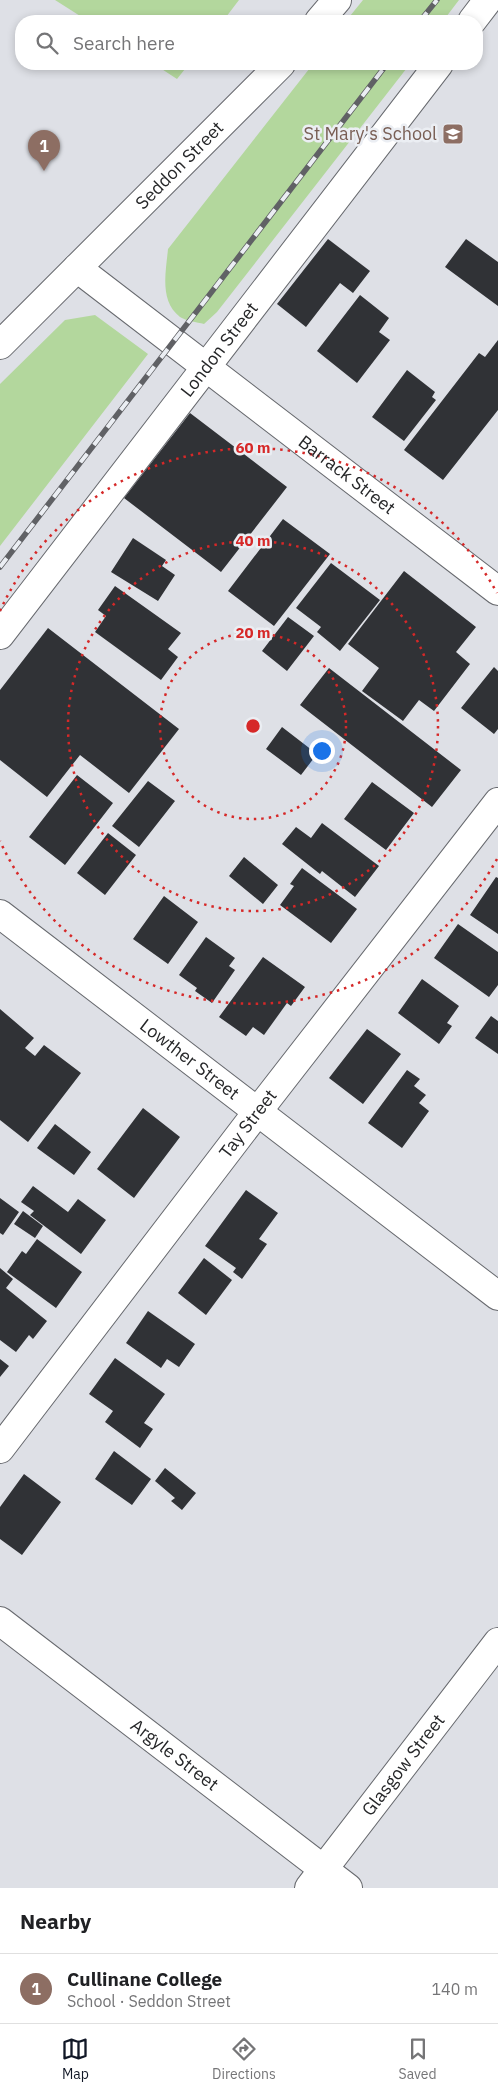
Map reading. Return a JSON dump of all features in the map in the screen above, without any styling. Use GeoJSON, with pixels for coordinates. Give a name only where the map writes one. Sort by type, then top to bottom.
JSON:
{"type":"FeatureCollection","features":[{"type":"Feature","properties":{"kind":"street"},"geometry":{"type":"LineString","coordinates":[[324,15],[337,0]]}},
{"type":"Feature","properties":{"kind":"street"},"geometry":{"type":"LineString","coordinates":[[477,15],[488,0]]}},
{"type":"Feature","properties":{"kind":"street","name":"Seddon Street"},"geometry":{"type":"LineString","coordinates":[[0,345],[275,70]]}},
{"type":"Feature","properties":{"kind":"street","name":"London Street"},"geometry":{"type":"LineString","coordinates":[[0,635],[435,70]]}},
{"type":"Feature","properties":{"kind":"street","name":"Barrack Street"},"geometry":{"type":"LineString","coordinates":[[78,268],[498,591]]}},
{"type":"Feature","properties":{"kind":"street","name":"Tay Street"},"geometry":{"type":"LineString","coordinates":[[0,1449],[258,1111],[498,802]]}},
{"type":"Feature","properties":{"kind":"street","name":"Lowther Street"},"geometry":{"type":"LineString","coordinates":[[0,914],[498,1296]]}},
{"type":"Feature","properties":{"kind":"street","name":"Argyle Street"},"geometry":{"type":"LineString","coordinates":[[0,1621],[317,1878],[348,1888]]}},
{"type":"Feature","properties":{"kind":"street","name":"Glasgow Street"},"geometry":{"type":"LineString","coordinates":[[317,1878],[498,1642]]}},
{"type":"Feature","properties":{"kind":"green space"},"geometry":{"type":"Polygon","coordinates":[[[55,0],[239,0],[228,15],[79,15],[55,0]]]}},
{"type":"Feature","properties":{"kind":"green space"},"geometry":{"type":"Polygon","coordinates":[[[363,0],[459,0],[448,15],[351,15],[363,0]]]}},
{"type":"Feature","properties":{"kind":"green space"},"geometry":{"type":"Polygon","coordinates":[[[163,70],[184,70],[177,79],[163,70]]]}},
{"type":"Feature","properties":{"kind":"green space"},"geometry":{"type":"Polygon","coordinates":[[[308,70],[405,70],[217,312],[204,324],[180,317],[169,303],[165,285],[168,249],[308,70]]]}},
{"type":"Feature","properties":{"kind":"green space"},"geometry":{"type":"Polygon","coordinates":[[[95,315],[148,354],[0,546],[0,384],[65,320],[95,315]]]}},
{"type":"Feature","properties":{"kind":"building"},"geometry":{"type":"Polygon","coordinates":[[[328,239],[370,271],[353,293],[340,283],[306,327],[277,304],[328,239]]]}},
{"type":"Feature","properties":{"kind":"building"},"geometry":{"type":"Polygon","coordinates":[[[466,239],[498,262],[498,306],[445,267],[466,239]]]}},
{"type":"Feature","properties":{"kind":"building"},"geometry":{"type":"Polygon","coordinates":[[[360,295],[389,318],[379,332],[390,340],[357,383],[317,351],[360,295]]]}},
{"type":"Feature","properties":{"kind":"building"},"geometry":{"type":"Polygon","coordinates":[[[498,340],[498,410],[443,480],[404,450],[479,353],[485,357],[498,340]]]}},
{"type":"Feature","properties":{"kind":"building"},"geometry":{"type":"Polygon","coordinates":[[[407,370],[435,392],[432,397],[436,400],[404,441],[372,417],[407,370]]]}},
{"type":"Feature","properties":{"kind":"building"},"geometry":{"type":"Polygon","coordinates":[[[190,413],[287,487],[221,572],[124,498],[190,413]]]}},
{"type":"Feature","properties":{"kind":"building"},"geometry":{"type":"Polygon","coordinates":[[[283,519],[330,554],[274,626],[228,591],[283,519]]]}},
{"type":"Feature","properties":{"kind":"building"},"geometry":{"type":"Polygon","coordinates":[[[133,538],[166,560],[162,566],[175,575],[158,601],[111,572],[133,538]]]}},
{"type":"Feature","properties":{"kind":"building"},"geometry":{"type":"Polygon","coordinates":[[[331,563],[380,600],[340,651],[317,632],[321,627],[296,608],[331,563]]]}},
{"type":"Feature","properties":{"kind":"building"},"geometry":{"type":"Polygon","coordinates":[[[404,571],[476,627],[456,652],[470,664],[434,711],[419,700],[403,721],[362,691],[379,668],[348,644],[404,571]]]}},
{"type":"Feature","properties":{"kind":"building"},"geometry":{"type":"Polygon","coordinates":[[[115,586],[181,633],[168,649],[178,657],[161,680],[95,632],[106,616],[98,610],[115,586]]]}},
{"type":"Feature","properties":{"kind":"building"},"geometry":{"type":"Polygon","coordinates":[[[288,617],[314,636],[287,671],[262,651],[288,617]]]}},
{"type":"Feature","properties":{"kind":"building"},"geometry":{"type":"Polygon","coordinates":[[[48,628],[179,729],[129,793],[80,755],[47,797],[0,760],[0,690],[48,628]]]}},
{"type":"Feature","properties":{"kind":"building"},"geometry":{"type":"Polygon","coordinates":[[[494,667],[498,671],[498,729],[494,734],[461,708],[494,667]]]}},
{"type":"Feature","properties":{"kind":"building"},"geometry":{"type":"Polygon","coordinates":[[[329,668],[461,770],[432,807],[300,705],[329,668]]]}},
{"type":"Feature","properties":{"kind":"building"},"geometry":{"type":"Polygon","coordinates":[[[282,727],[317,754],[301,775],[266,749],[282,727]]]}},
{"type":"Feature","properties":{"kind":"building"},"geometry":{"type":"Polygon","coordinates":[[[77,775],[113,803],[65,865],[29,837],[77,775]]]}},
{"type":"Feature","properties":{"kind":"building"},"geometry":{"type":"Polygon","coordinates":[[[148,781],[175,801],[139,847],[112,826],[148,781]]]}},
{"type":"Feature","properties":{"kind":"building"},"geometry":{"type":"Polygon","coordinates":[[[372,782],[414,813],[386,850],[344,819],[372,782]]]}},
{"type":"Feature","properties":{"kind":"building"},"geometry":{"type":"Polygon","coordinates":[[[322,823],[379,866],[355,897],[322,871],[320,874],[282,844],[296,827],[311,838],[322,823]]]}},
{"type":"Feature","properties":{"kind":"building"},"geometry":{"type":"Polygon","coordinates":[[[108,833],[136,855],[105,895],[77,873],[108,833]]]}},
{"type":"Feature","properties":{"kind":"building"},"geometry":{"type":"Polygon","coordinates":[[[244,857],[278,885],[263,904],[229,876],[244,857]]]}},
{"type":"Feature","properties":{"kind":"building"},"geometry":{"type":"Polygon","coordinates":[[[302,868],[357,909],[331,943],[280,905],[294,886],[290,884],[302,868]]]}},
{"type":"Feature","properties":{"kind":"building"},"geometry":{"type":"Polygon","coordinates":[[[496,877],[498,878],[498,934],[470,915],[496,877]]]}},
{"type":"Feature","properties":{"kind":"building"},"geometry":{"type":"Polygon","coordinates":[[[164,896],[198,922],[168,964],[133,939],[164,896]]]}},
{"type":"Feature","properties":{"kind":"building"},"geometry":{"type":"Polygon","coordinates":[[[458,924],[498,952],[498,985],[489,997],[434,958],[458,924]]]}},
{"type":"Feature","properties":{"kind":"building"},"geometry":{"type":"Polygon","coordinates":[[[206,937],[235,958],[229,966],[235,970],[212,1003],[195,991],[197,988],[179,975],[206,937]]]}},
{"type":"Feature","properties":{"kind":"building"},"geometry":{"type":"Polygon","coordinates":[[[263,957],[305,987],[291,1006],[287,1003],[264,1035],[253,1027],[246,1036],[219,1017],[263,957]]]}},
{"type":"Feature","properties":{"kind":"building"},"geometry":{"type":"Polygon","coordinates":[[[422,979],[459,1006],[447,1023],[452,1026],[439,1044],[398,1013],[422,979]]]}},
{"type":"Feature","properties":{"kind":"building"},"geometry":{"type":"Polygon","coordinates":[[[0,1009],[34,1038],[25,1048],[35,1056],[44,1045],[81,1073],[28,1142],[0,1120],[0,1009]]]}},
{"type":"Feature","properties":{"kind":"building"},"geometry":{"type":"Polygon","coordinates":[[[491,1016],[498,1021],[498,1054],[475,1038],[491,1016]]]}},
{"type":"Feature","properties":{"kind":"building"},"geometry":{"type":"Polygon","coordinates":[[[367,1029],[401,1054],[363,1104],[329,1078],[367,1029]]]}},
{"type":"Feature","properties":{"kind":"building"},"geometry":{"type":"Polygon","coordinates":[[[407,1070],[420,1079],[414,1086],[426,1095],[419,1103],[429,1111],[402,1148],[368,1123],[407,1070]]]}},
{"type":"Feature","properties":{"kind":"building"},"geometry":{"type":"Polygon","coordinates":[[[143,1108],[180,1137],[134,1198],[97,1169],[143,1108]]]}},
{"type":"Feature","properties":{"kind":"building"},"geometry":{"type":"Polygon","coordinates":[[[55,1124],[91,1152],[74,1175],[37,1148],[55,1124]]]}},
{"type":"Feature","properties":{"kind":"building"},"geometry":{"type":"Polygon","coordinates":[[[33,1186],[68,1212],[78,1199],[106,1220],[81,1254],[30,1215],[34,1211],[21,1202],[33,1186]]]}},
{"type":"Feature","properties":{"kind":"building"},"geometry":{"type":"Polygon","coordinates":[[[246,1190],[278,1213],[259,1239],[267,1244],[242,1279],[233,1272],[236,1268],[205,1246],[246,1190]]]}},
{"type":"Feature","properties":{"kind":"building"},"geometry":{"type":"Polygon","coordinates":[[[0,1198],[19,1212],[3,1235],[0,1233],[0,1198]]]}},
{"type":"Feature","properties":{"kind":"building"},"geometry":{"type":"Polygon","coordinates":[[[23,1211],[43,1226],[35,1238],[14,1224],[23,1211]]]}},
{"type":"Feature","properties":{"kind":"building"},"geometry":{"type":"Polygon","coordinates":[[[37,1239],[82,1272],[56,1308],[7,1272],[22,1251],[26,1254],[37,1239]]]}},
{"type":"Feature","properties":{"kind":"building"},"geometry":{"type":"Polygon","coordinates":[[[204,1258],[232,1280],[206,1315],[178,1293],[204,1258]]]}},
{"type":"Feature","properties":{"kind":"building"},"geometry":{"type":"Polygon","coordinates":[[[0,1268],[13,1279],[6,1288],[47,1321],[33,1339],[29,1335],[16,1352],[0,1340],[0,1268]]]}},
{"type":"Feature","properties":{"kind":"building"},"geometry":{"type":"Polygon","coordinates":[[[148,1311],[195,1344],[179,1367],[167,1359],[161,1368],[126,1343],[148,1311]]]}},
{"type":"Feature","properties":{"kind":"building"},"geometry":{"type":"Polygon","coordinates":[[[115,1358],[165,1394],[144,1423],[153,1429],[140,1448],[105,1422],[113,1411],[89,1394],[115,1358]]]}},
{"type":"Feature","properties":{"kind":"building"},"geometry":{"type":"Polygon","coordinates":[[[0,1359],[9,1366],[0,1377],[0,1359]]]}},
{"type":"Feature","properties":{"kind":"building"},"geometry":{"type":"Polygon","coordinates":[[[114,1451],[151,1479],[132,1505],[95,1479],[114,1451]]]}},
{"type":"Feature","properties":{"kind":"building"},"geometry":{"type":"Polygon","coordinates":[[[165,1468],[196,1493],[182,1510],[171,1501],[175,1498],[155,1481],[165,1468]]]}},
{"type":"Feature","properties":{"kind":"building"},"geometry":{"type":"Polygon","coordinates":[[[24,1474],[61,1502],[22,1555],[0,1539],[0,1507],[24,1474]]]}},
{"type":"Feature","properties":{"kind":"railway"},"geometry":{"type":"LineString","coordinates":[[425,15],[437,0]]}},
{"type":"Feature","properties":{"kind":"railway"},"geometry":{"type":"LineString","coordinates":[[0,567],[382,70]]}},
{"type":"Feature","properties":{"kind":"place","name":"St Mary's School"},"geometry":{"type":"Point","coordinates":[453,134]}},
{"type":"Feature","properties":{"kind":"place","name":"Cullinane College"},"geometry":{"type":"Point","coordinates":[44,171]}}]}
